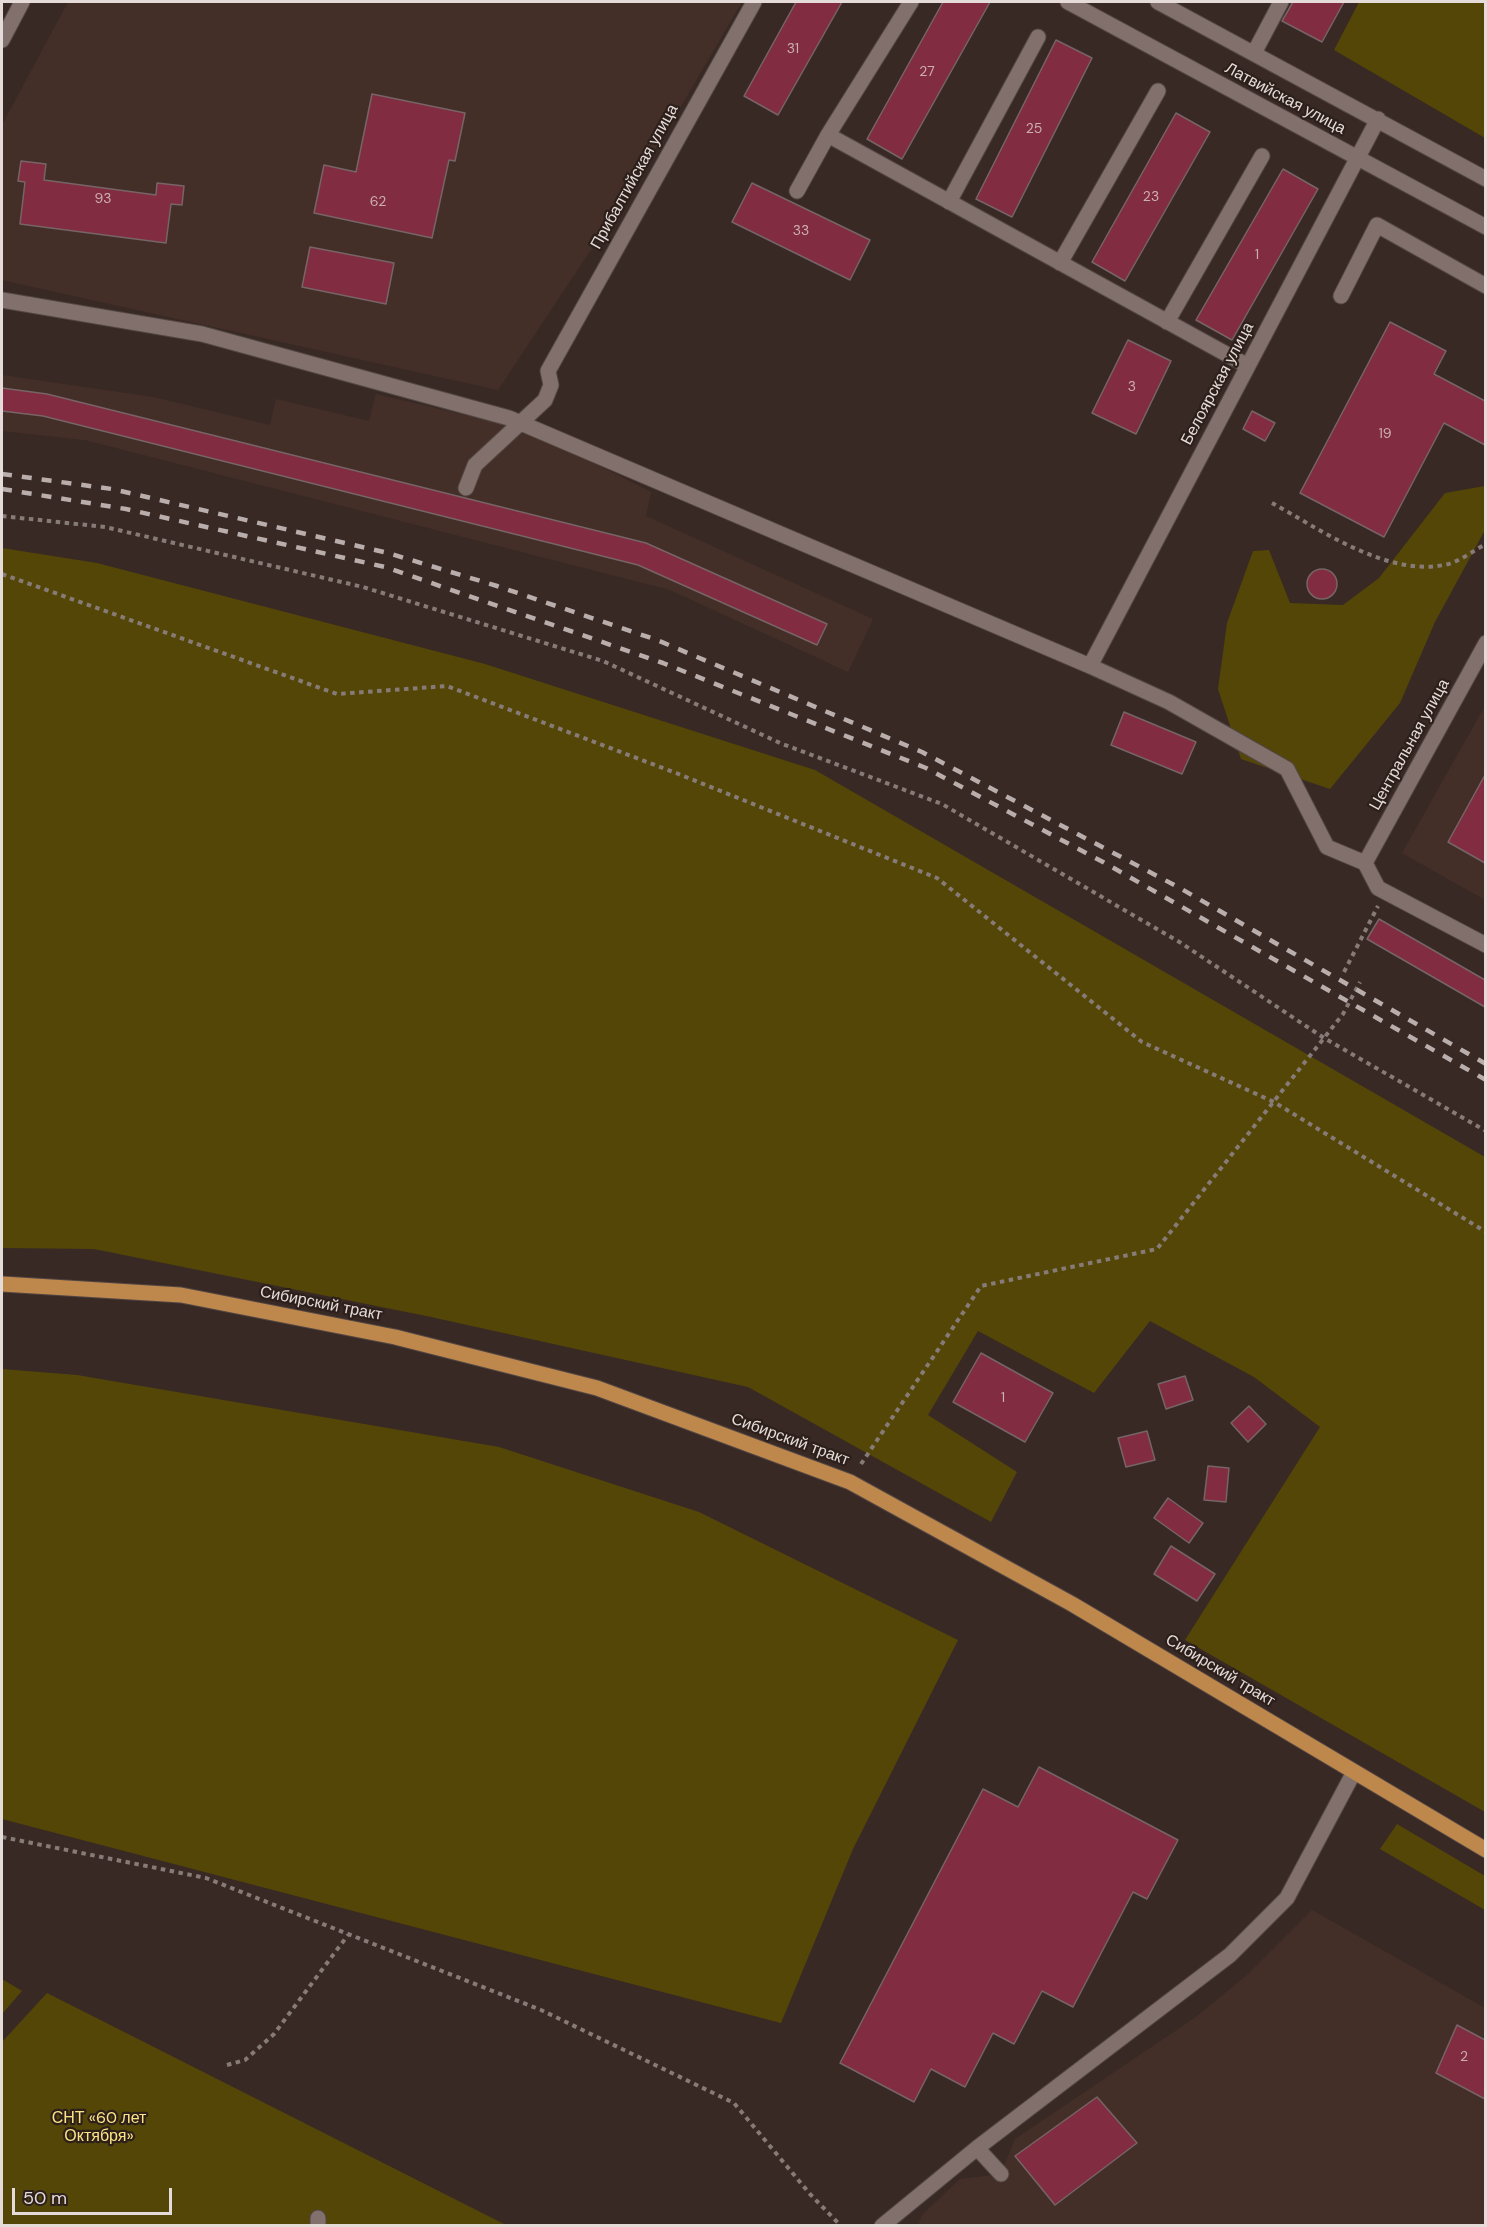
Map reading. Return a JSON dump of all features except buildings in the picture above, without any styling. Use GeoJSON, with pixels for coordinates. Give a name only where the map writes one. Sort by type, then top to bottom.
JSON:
{"type":"FeatureCollection","features":[{"type":"Feature","properties":{"kind":"main road","name":"Сибирский тракт"},"geometry":{"type":"LineString","coordinates":[[2,1284],[181,1295],[395,1337],[597,1388],[850,1482],[1072,1604],[1485,1850]]}},
{"type":"Feature","properties":{"kind":"street"},"geometry":{"type":"LineString","coordinates":[[2,40],[22,2]]}},
{"type":"Feature","properties":{"kind":"street","name":"Прибалтийская улица"},"geometry":{"type":"LineString","coordinates":[[522,424],[546,400],[551,385],[548,371],[754,2]]}},
{"type":"Feature","properties":{"kind":"street"},"geometry":{"type":"LineString","coordinates":[[797,191],[828,135],[911,2]]}},
{"type":"Feature","properties":{"kind":"street","name":"Латвийская улица"},"geometry":{"type":"LineString","coordinates":[[1068,2],[1485,227]]}},
{"type":"Feature","properties":{"kind":"street","name":"Латвийская улица"},"geometry":{"type":"LineString","coordinates":[[1158,2],[1378,119],[1485,179]]}},
{"type":"Feature","properties":{"kind":"street"},"geometry":{"type":"LineString","coordinates":[[1254,53],[1281,2]]}},
{"type":"Feature","properties":{"kind":"street"},"geometry":{"type":"LineString","coordinates":[[949,202],[1038,37]]}},
{"type":"Feature","properties":{"kind":"street"},"geometry":{"type":"LineString","coordinates":[[1060,263],[1158,91]]}},
{"type":"Feature","properties":{"kind":"street","name":"Белоярская улица"},"geometry":{"type":"LineString","coordinates":[[1090,666],[1378,119]]}},
{"type":"Feature","properties":{"kind":"street"},"geometry":{"type":"LineString","coordinates":[[828,135],[1248,366]]}},
{"type":"Feature","properties":{"kind":"street"},"geometry":{"type":"LineString","coordinates":[[1167,322],[1262,156]]}},
{"type":"Feature","properties":{"kind":"street"},"geometry":{"type":"LineString","coordinates":[[1341,296],[1377,225],[1485,286]]}},
{"type":"Feature","properties":{"kind":"street"},"geometry":{"type":"LineString","coordinates":[[2,300],[202,334],[522,424],[1090,666],[1169,702],[1287,769],[1327,847],[1365,863],[1378,888],[1485,945]]}},
{"type":"Feature","properties":{"kind":"street"},"geometry":{"type":"LineString","coordinates":[[466,488],[475,465],[522,424]]}},
{"type":"Feature","properties":{"kind":"street","name":"Центральная улица"},"geometry":{"type":"LineString","coordinates":[[1365,863],[1485,643]]}},
{"type":"Feature","properties":{"kind":"street"},"geometry":{"type":"LineString","coordinates":[[884,2225],[977,2148],[1230,1955],[1287,1898],[1354,1772]]}},
{"type":"Feature","properties":{"kind":"street"},"geometry":{"type":"LineString","coordinates":[[977,2148],[1001,2174]]}},
{"type":"Feature","properties":{"kind":"path"},"geometry":{"type":"LineString","coordinates":[[1272,503],[1364,553],[1398,564],[1445,565],[1485,544]]}},
{"type":"Feature","properties":{"kind":"path"},"geometry":{"type":"LineString","coordinates":[[2,516],[105,527],[363,587],[603,661],[780,743],[942,804],[1181,943],[1323,1038],[1485,1131]]}},
{"type":"Feature","properties":{"kind":"path"},"geometry":{"type":"LineString","coordinates":[[2,574],[337,694],[447,686],[676,773],[938,878],[1142,1042],[1274,1102],[1485,1232]]}},
{"type":"Feature","properties":{"kind":"path"},"geometry":{"type":"LineString","coordinates":[[1344,972],[1378,909],[1378,888]]}},
{"type":"Feature","properties":{"kind":"path"},"geometry":{"type":"LineString","coordinates":[[861,1464],[981,1286],[1157,1249],[1351,1002],[1360,982]]}},
{"type":"Feature","properties":{"kind":"path"},"geometry":{"type":"LineString","coordinates":[[2,1837],[206,1878],[541,2010],[734,2103],[810,2194],[841,2226]]}},
{"type":"Feature","properties":{"kind":"path"},"geometry":{"type":"LineString","coordinates":[[227,2066],[245,2060],[274,2034],[348,1935]]}},
{"type":"Feature","properties":{"kind":"shaded area"},"geometry":{"type":"Polygon","coordinates":[[[68,2],[742,2],[643,171],[498,390],[2,280],[2,125],[68,2]]]}},
{"type":"Feature","properties":{"kind":"shaded area"},"geometry":{"type":"Polygon","coordinates":[[[2,375],[153,397],[270,425],[276,399],[369,421],[376,394],[529,430],[651,492],[646,516],[873,619],[848,672],[670,590],[85,440],[2,431],[2,375]]]}},
{"type":"Feature","properties":{"kind":"shaded area"},"geometry":{"type":"Polygon","coordinates":[[[1485,706],[1485,900],[1402,853],[1485,706]]]}},
{"type":"Feature","properties":{"kind":"shaded area"},"geometry":{"type":"Polygon","coordinates":[[[1312,1910],[1485,2008],[1485,2225],[918,2226],[922,2215],[960,2179],[1001,2174],[1015,2139],[1196,2017],[1246,1976],[1312,1910]]]}},
{"type":"Feature","properties":{"kind":"green space"},"geometry":{"type":"Polygon","coordinates":[[[1359,2],[1485,2],[1485,138],[1334,50],[1359,2]]]}},
{"type":"Feature","properties":{"kind":"green space"},"geometry":{"type":"Polygon","coordinates":[[[1485,486],[1485,530],[1435,622],[1400,703],[1330,789],[1241,759],[1218,689],[1227,623],[1253,551],[1269,550],[1290,603],[1343,605],[1379,578],[1445,493],[1485,486]]]}},
{"type":"Feature","properties":{"kind":"green space"},"geometry":{"type":"Polygon","coordinates":[[[2,548],[97,563],[485,664],[815,770],[1485,1157],[1485,1812],[1185,1640],[1320,1427],[1254,1377],[1150,1321],[1094,1393],[978,1331],[928,1415],[1017,1472],[991,1522],[748,1387],[431,1317],[94,1249],[2,1248],[2,548]]]}},
{"type":"Feature","properties":{"kind":"green space"},"geometry":{"type":"Polygon","coordinates":[[[2,1369],[77,1375],[499,1447],[699,1512],[958,1640],[853,1849],[781,2023],[2,1819],[2,1369]]]}},
{"type":"Feature","properties":{"kind":"green space"},"geometry":{"type":"Polygon","coordinates":[[[1397,1824],[1485,1876],[1485,1910],[1380,1849],[1397,1824]]]}},
{"type":"Feature","properties":{"kind":"green space"},"geometry":{"type":"Polygon","coordinates":[[[2,1979],[22,1991],[2,2014],[2,1979]]]}},
{"type":"Feature","properties":{"kind":"green space","name":"СНТ «60 лет Октября»"},"geometry":{"type":"Polygon","coordinates":[[[47,1993],[506,2225],[2,2225],[2,2042],[47,1993]]]}},
{"type":"Feature","properties":{"kind":"railway"},"geometry":{"type":"LineString","coordinates":[[2,474],[112,489],[388,553],[497,586],[657,640],[922,752],[1178,887],[1486,1064]]}},
{"type":"Feature","properties":{"kind":"railway"},"geometry":{"type":"LineString","coordinates":[[2,489],[126,509],[385,567],[663,663],[926,768],[1103,862],[1486,1080]]}}]}
